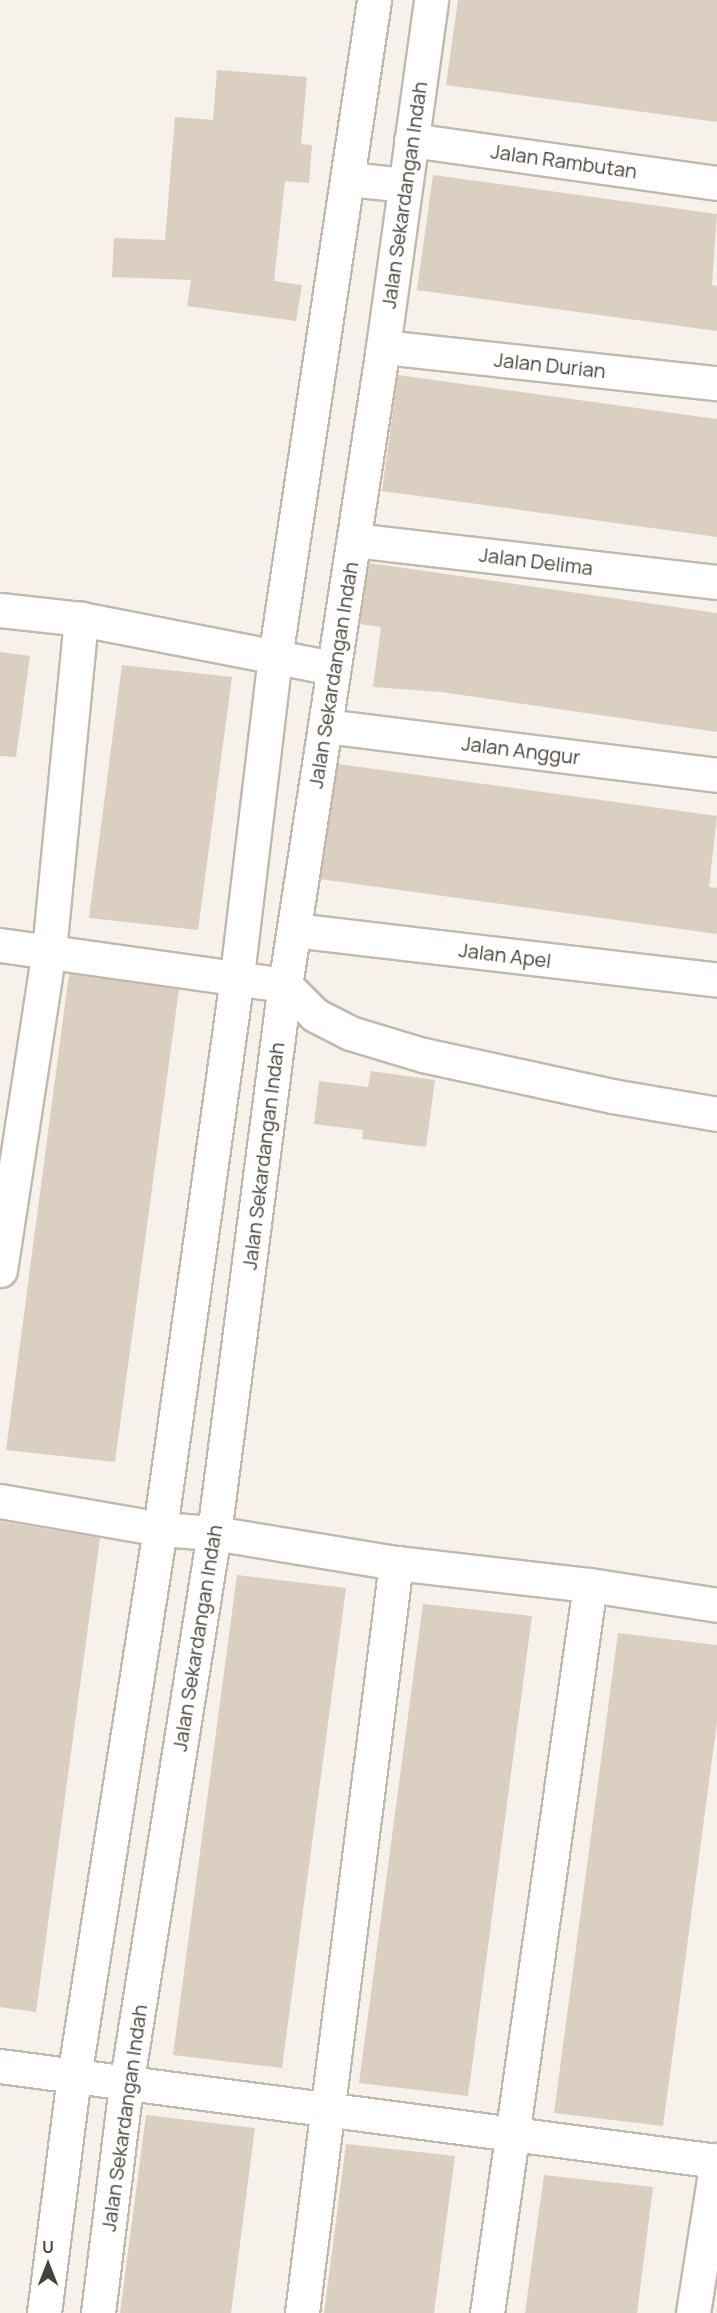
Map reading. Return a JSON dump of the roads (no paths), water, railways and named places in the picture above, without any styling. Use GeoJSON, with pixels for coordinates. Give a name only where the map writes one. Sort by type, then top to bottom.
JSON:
{"type":"FeatureCollection","features":[{"type":"Feature","properties":{"kind":"street"},"geometry":{"type":"LineString","coordinates":[[44,2313],[74,2077],[160,1529],[237,975],[275,658],[349,179],[374,0]]}},
{"type":"Feature","properties":{"kind":"street","name":"Jalan Sekardangan Indah"},"geometry":{"type":"LineString","coordinates":[[98,2313],[126,2086],[214,1533],[285,985],[383,347],[431,0]]}},
{"type":"Feature","properties":{"kind":"street","name":"Jalan Rambutan"},"geometry":{"type":"LineString","coordinates":[[411,140],[717,183]]}},
{"type":"Feature","properties":{"kind":"street"},"geometry":{"type":"LineString","coordinates":[[349,179],[404,185]]}},
{"type":"Feature","properties":{"kind":"street","name":"Jalan Durian"},"geometry":{"type":"LineString","coordinates":[[383,347],[717,382]]}},
{"type":"Feature","properties":{"kind":"street","name":"Jalan Delima"},"geometry":{"type":"LineString","coordinates":[[354,540],[717,582]]}},
{"type":"Feature","properties":{"kind":"street"},"geometry":{"type":"LineString","coordinates":[[0,610],[81,619],[332,668]]}},
{"type":"Feature","properties":{"kind":"street"},"geometry":{"type":"LineString","coordinates":[[0,1270],[49,951],[81,619]]}},
{"type":"Feature","properties":{"kind":"street","name":"Jalan Anggur"},"geometry":{"type":"LineString","coordinates":[[325,726],[717,775]]}},
{"type":"Feature","properties":{"kind":"street","name":"Jalan Apel"},"geometry":{"type":"LineString","coordinates":[[294,930],[717,980]]}},
{"type":"Feature","properties":{"kind":"street"},"geometry":{"type":"LineString","coordinates":[[0,945],[237,975],[285,985],[315,1015],[350,1033],[423,1055],[717,1114]]}},
{"type":"Feature","properties":{"kind":"street"},"geometry":{"type":"LineString","coordinates":[[0,1501],[160,1529],[214,1533],[396,1563],[590,1585],[717,1605]]}},
{"type":"Feature","properties":{"kind":"street"},"geometry":{"type":"LineString","coordinates":[[302,2313],[329,2113],[396,1563]]}},
{"type":"Feature","properties":{"kind":"street"},"geometry":{"type":"LineString","coordinates":[[487,2313],[590,1585]]}},
{"type":"Feature","properties":{"kind":"street"},"geometry":{"type":"LineString","coordinates":[[0,2066],[126,2086],[329,2113],[513,2133],[717,2160],[693,2313]]}}]}
